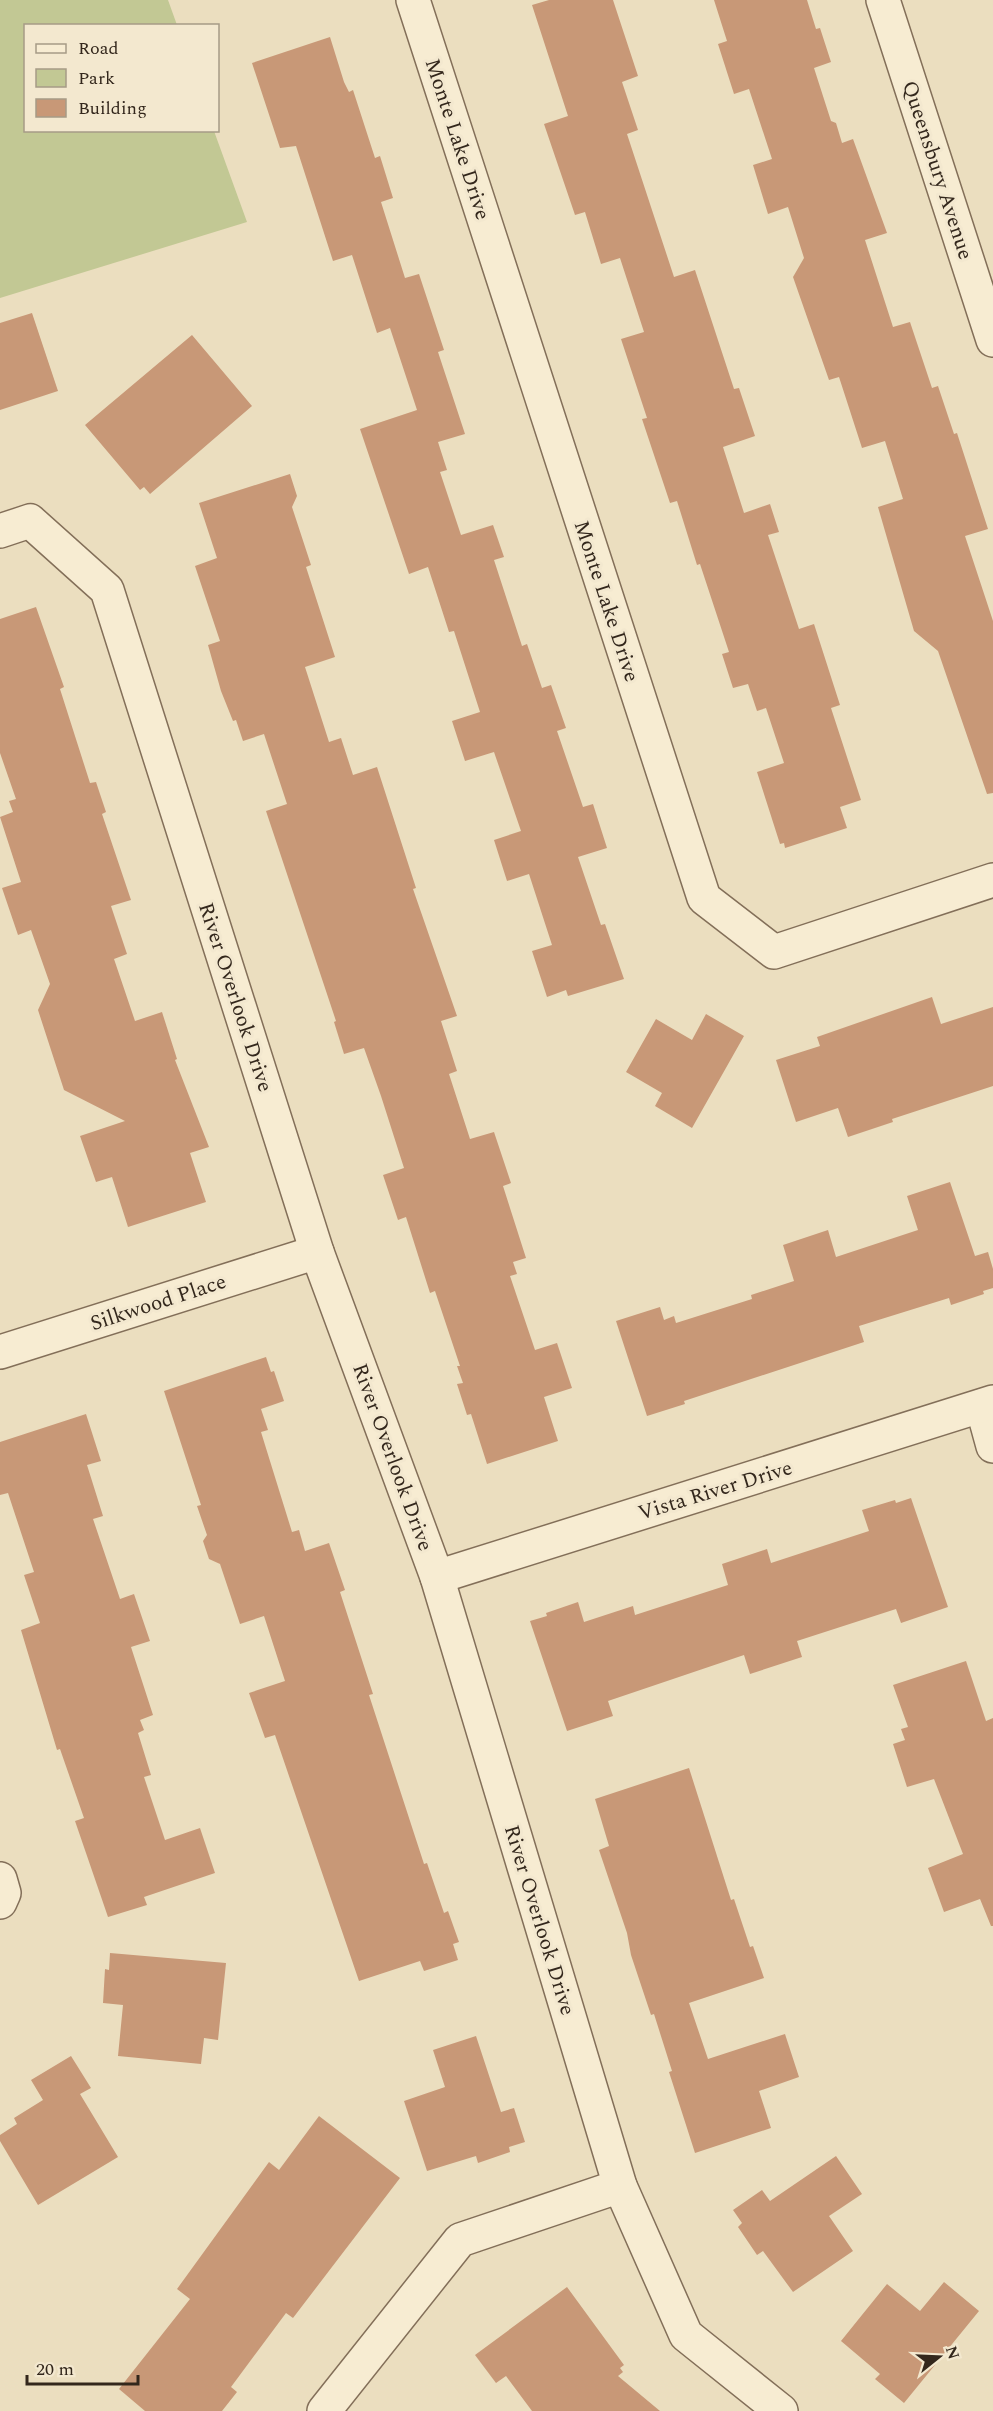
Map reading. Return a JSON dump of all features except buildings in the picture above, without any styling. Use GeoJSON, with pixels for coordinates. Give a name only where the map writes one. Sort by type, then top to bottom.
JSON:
{"type":"FeatureCollection","features":[{"type":"Feature","properties":{"kind":"street","name":"Monte Lake Drive"},"geometry":{"type":"LineString","coordinates":[[413,0],[704,898],[774,952],[993,880]]}},
{"type":"Feature","properties":{"kind":"street","name":"Queensbury Avenue"},"geometry":{"type":"LineString","coordinates":[[883,0],[993,340]]}},
{"type":"Feature","properties":{"kind":"street","name":"River Overlook Drive"},"geometry":{"type":"LineString","coordinates":[[0,531],[30,521],[107,590],[317,1252],[437,1577],[620,2186],[686,2335],[781,2411]]}},
{"type":"Feature","properties":{"kind":"street","name":"Silkwood Place"},"geometry":{"type":"LineString","coordinates":[[0,1352],[317,1252]]}},
{"type":"Feature","properties":{"kind":"street","name":"Vista River Drive"},"geometry":{"type":"LineString","coordinates":[[437,1577],[987,1404]]}},
{"type":"Feature","properties":{"kind":"street"},"geometry":{"type":"LineString","coordinates":[[987,1404],[993,1446]]}},
{"type":"Feature","properties":{"kind":"street"},"geometry":{"type":"LineString","coordinates":[[0,1879],[4,1893],[0,1902]]}},
{"type":"Feature","properties":{"kind":"street"},"geometry":{"type":"LineString","coordinates":[[324,2411],[460,2241],[620,2186]]}},
{"type":"Feature","properties":{"kind":"green space"},"geometry":{"type":"Polygon","coordinates":[[[0,0],[168,0],[177,24],[24,24],[24,132],[214,132],[247,222],[0,298],[0,0]]]}}]}
